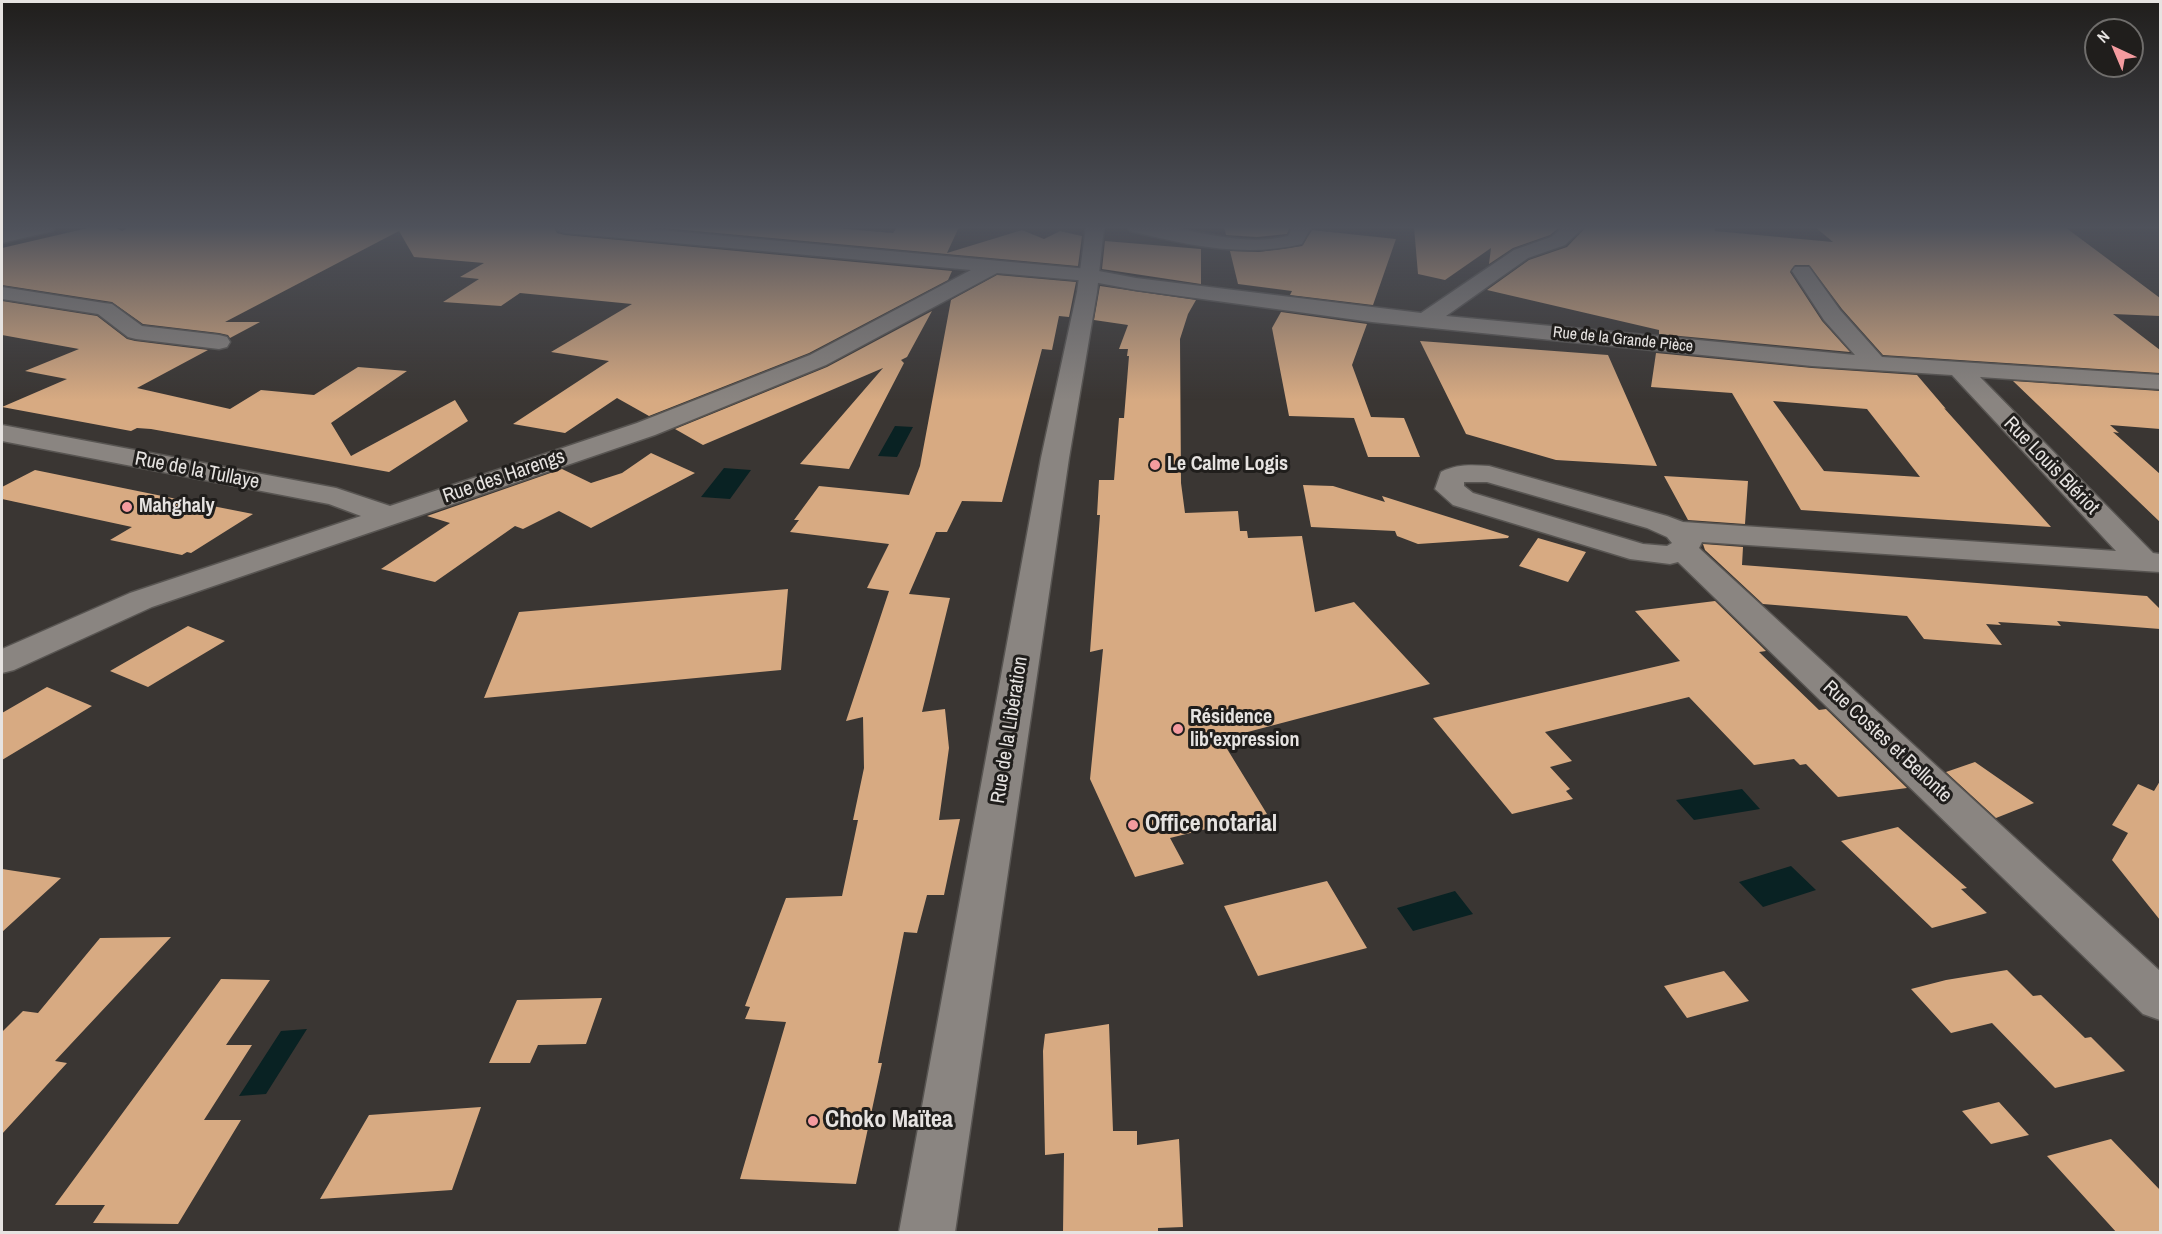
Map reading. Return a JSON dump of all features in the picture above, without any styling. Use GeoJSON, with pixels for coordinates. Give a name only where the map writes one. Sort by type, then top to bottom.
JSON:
{"type":"FeatureCollection","features":[{"type":"Feature","properties":{"kind":"street","name":"Rue des Harengs"},"geometry":{"type":"LineString","coordinates":[[2,662],[141,600],[646,429],[818,360],[959,285]]}},
{"type":"Feature","properties":{"kind":"street","name":"Rue de la Libération"},"geometry":{"type":"LineString","coordinates":[[927,1233],[1055,459],[1087,285]]}},
{"type":"Feature","properties":{"kind":"street","name":"Rue de la Grande Pièce"},"geometry":{"type":"LineString","coordinates":[[1141,285],[1426,320],[1875,363],[2160,382]]}},
{"type":"Feature","properties":{"kind":"street"},"geometry":{"type":"LineString","coordinates":[[1426,320],[1477,285]]}},
{"type":"Feature","properties":{"kind":"street"},"geometry":{"type":"LineString","coordinates":[[1811,285],[1832,315],[1875,363]]}},
{"type":"Feature","properties":{"kind":"street"},"geometry":{"type":"LineString","coordinates":[[2,293],[104,309],[136,332],[219,342]]}},
{"type":"Feature","properties":{"kind":"street","name":"Rue Louis Blériot"},"geometry":{"type":"LineString","coordinates":[[1959,369],[2152,563]]}},
{"type":"Feature","properties":{"kind":"street","name":"Rue de la Tullaye"},"geometry":{"type":"LineString","coordinates":[[2,433],[336,497],[390,516]]}},
{"type":"Feature","properties":{"kind":"street","name":"Rue Costes et Bellonte"},"geometry":{"type":"LineString","coordinates":[[1681,540],[1670,555],[1641,553],[1463,499],[1449,489],[1451,478],[1461,473],[1489,474],[1657,522],[1681,540],[2160,1000]]}},
{"type":"Feature","properties":{"kind":"street","name":"Rue Costes et Bellonte"},"geometry":{"type":"LineString","coordinates":[[1681,540],[2152,563]]}},
{"type":"Feature","properties":{"kind":"water"},"geometry":{"type":"Polygon","coordinates":[[[895,426],[913,427],[897,457],[878,456],[895,426]]]}},
{"type":"Feature","properties":{"kind":"water"},"geometry":{"type":"Polygon","coordinates":[[[724,468],[751,470],[730,499],[701,497],[724,468]]]}},
{"type":"Feature","properties":{"kind":"water"},"geometry":{"type":"Polygon","coordinates":[[[1742,789],[1760,809],[1694,820],[1676,800],[1742,789]]]}},
{"type":"Feature","properties":{"kind":"water"},"geometry":{"type":"Polygon","coordinates":[[[1791,866],[1816,890],[1763,907],[1739,882],[1791,866]]]}},
{"type":"Feature","properties":{"kind":"water"},"geometry":{"type":"Polygon","coordinates":[[[1455,891],[1473,914],[1413,931],[1397,908],[1455,891]]]}},
{"type":"Feature","properties":{"kind":"water"},"geometry":{"type":"Polygon","coordinates":[[[307,1029],[266,1094],[239,1096],[281,1031],[307,1029]]]}},
{"type":"Feature","properties":{"kind":"building"},"geometry":{"type":"Polygon","coordinates":[[[2,285],[297,285],[225,322],[260,322],[230,338],[228,335],[219,333],[143,324],[112,302],[2,285]]]}},
{"type":"Feature","properties":{"kind":"building"},"geometry":{"type":"Polygon","coordinates":[[[470,285],[939,285],[809,353],[649,416],[617,398],[565,433],[513,424],[609,361],[551,352],[632,304],[520,293],[501,306],[443,302],[470,285]]]}},
{"type":"Feature","properties":{"kind":"building"},"geometry":{"type":"Polygon","coordinates":[[[979,285],[1075,285],[1069,317],[1059,316],[1052,350],[1042,349],[1002,502],[962,501],[947,532],[936,532],[909,594],[950,598],[922,712],[945,709],[949,748],[939,820],[960,819],[944,895],[927,895],[917,933],[904,932],[878,1063],[882,1063],[856,1184],[740,1179],[786,1022],[745,1019],[750,1007],[745,1006],[786,898],[842,896],[858,820],[853,820],[864,768],[863,717],[846,721],[889,591],[867,588],[889,544],[790,532],[799,520],[794,520],[819,486],[909,495],[920,466],[951,300],[979,285]]]}},
{"type":"Feature","properties":{"kind":"building"},"geometry":{"type":"Polygon","coordinates":[[[1243,285],[1380,285],[1373,305],[1290,295],[1292,291],[1243,285]]]}},
{"type":"Feature","properties":{"kind":"building"},"geometry":{"type":"Polygon","coordinates":[[[1495,285],[1798,285],[1822,321],[1850,352],[1659,334],[1659,330],[1487,290],[1495,285]]]}},
{"type":"Feature","properties":{"kind":"building"},"geometry":{"type":"Polygon","coordinates":[[[1824,285],[2142,285],[2160,298],[2160,316],[2113,314],[2160,350],[2160,373],[1883,355],[1824,285]]]}},
{"type":"Feature","properties":{"kind":"building"},"geometry":{"type":"Polygon","coordinates":[[[1100,286],[1196,300],[1188,314],[1180,339],[1181,483],[1185,513],[1238,511],[1240,531],[1247,531],[1248,538],[1302,536],[1315,612],[1354,602],[1430,684],[1221,739],[1267,814],[1170,838],[1184,864],[1135,877],[1090,779],[1103,649],[1090,652],[1100,515],[1097,515],[1099,480],[1114,480],[1119,418],[1124,418],[1129,356],[1127,356],[1128,349],[1119,349],[1128,325],[1094,320],[1100,286]]]}},
{"type":"Feature","properties":{"kind":"building"},"geometry":{"type":"Polygon","coordinates":[[[2,301],[97,316],[127,339],[135,341],[208,350],[137,388],[230,409],[261,390],[314,395],[358,367],[407,371],[331,423],[351,456],[455,400],[468,421],[389,472],[151,429],[137,428],[131,431],[2,407],[67,379],[25,371],[79,349],[2,335],[2,301]]]}},
{"type":"Feature","properties":{"kind":"building"},"geometry":{"type":"Polygon","coordinates":[[[932,311],[907,357],[901,360],[904,363],[849,469],[800,464],[883,368],[703,445],[675,429],[827,367],[932,311]]]}},
{"type":"Feature","properties":{"kind":"building"},"geometry":{"type":"Polygon","coordinates":[[[1281,312],[1367,324],[1352,365],[1371,417],[1404,418],[1420,457],[1368,457],[1354,418],[1289,416],[1272,328],[1281,312]]]}},
{"type":"Feature","properties":{"kind":"building"},"geometry":{"type":"Polygon","coordinates":[[[1420,341],[1608,355],[1657,466],[1556,460],[1466,434],[1420,341]]]}},
{"type":"Feature","properties":{"kind":"building"},"geometry":{"type":"Polygon","coordinates":[[[1656,353],[1812,368],[1917,375],[2051,527],[1801,510],[1732,393],[1651,387],[1656,353]],[[1773,401],[1824,471],[1920,477],[1867,409],[1773,401]]]}},
{"type":"Feature","properties":{"kind":"building"},"geometry":{"type":"Polygon","coordinates":[[[2013,381],[2160,391],[2160,429],[2110,425],[2119,433],[2113,432],[2160,474],[2160,522],[2013,381]]]}},
{"type":"Feature","properties":{"kind":"building"},"geometry":{"type":"Polygon","coordinates":[[[651,453],[695,473],[591,528],[559,511],[523,529],[515,526],[435,582],[381,569],[450,523],[427,516],[562,469],[591,483],[622,473],[651,453]]]}},
{"type":"Feature","properties":{"kind":"building"},"geometry":{"type":"Polygon","coordinates":[[[35,470],[253,514],[191,553],[187,552],[182,555],[110,540],[132,527],[2,499],[2,487],[35,470]]]}},
{"type":"Feature","properties":{"kind":"building"},"geometry":{"type":"Polygon","coordinates":[[[1664,476],[1748,481],[1745,524],[1688,520],[1664,476]]]}},
{"type":"Feature","properties":{"kind":"building"},"geometry":{"type":"Polygon","coordinates":[[[1303,485],[1333,486],[1385,502],[1382,496],[1509,536],[1508,538],[1418,544],[1397,536],[1395,531],[1311,527],[1303,485]]]}},
{"type":"Feature","properties":{"kind":"building"},"geometry":{"type":"Polygon","coordinates":[[[1538,538],[1586,552],[1568,582],[1519,566],[1538,538]]]}},
{"type":"Feature","properties":{"kind":"building"},"geometry":{"type":"Polygon","coordinates":[[[1703,544],[1743,547],[1742,565],[2147,596],[2160,609],[2160,629],[2057,621],[2061,626],[1998,622],[2001,625],[1986,624],[2002,645],[1924,639],[1907,616],[1763,604],[1705,550],[1703,544]]]}},
{"type":"Feature","properties":{"kind":"building"},"geometry":{"type":"Polygon","coordinates":[[[788,589],[781,670],[484,698],[519,612],[788,589]]]}},
{"type":"Feature","properties":{"kind":"building"},"geometry":{"type":"Polygon","coordinates":[[[1715,601],[1766,651],[1759,652],[1819,710],[1826,709],[1907,788],[1838,797],[1806,764],[1800,765],[1794,759],[1754,765],[1689,697],[1545,732],[1572,761],[1550,767],[1570,789],[1566,791],[1573,799],[1512,814],[1433,718],[1680,661],[1635,611],[1715,601]]]}},
{"type":"Feature","properties":{"kind":"building"},"geometry":{"type":"Polygon","coordinates":[[[188,626],[225,641],[148,687],[110,671],[188,626]]]}},
{"type":"Feature","properties":{"kind":"building"},"geometry":{"type":"Polygon","coordinates":[[[47,687],[92,706],[2,760],[2,713],[47,687]]]}},
{"type":"Feature","properties":{"kind":"building"},"geometry":{"type":"Polygon","coordinates":[[[1975,762],[2034,803],[1996,818],[1946,772],[1975,762]]]}},
{"type":"Feature","properties":{"kind":"building"},"geometry":{"type":"Polygon","coordinates":[[[2160,781],[2160,920],[2112,860],[2128,833],[2112,825],[2138,784],[2154,791],[2160,781]]]}},
{"type":"Feature","properties":{"kind":"building"},"geometry":{"type":"Polygon","coordinates":[[[1898,827],[1967,888],[1961,889],[1987,913],[1932,928],[1841,841],[1898,827]]]}},
{"type":"Feature","properties":{"kind":"building"},"geometry":{"type":"Polygon","coordinates":[[[2,869],[61,878],[2,932],[2,869]]]}},
{"type":"Feature","properties":{"kind":"building"},"geometry":{"type":"Polygon","coordinates":[[[1327,881],[1367,948],[1258,976],[1224,906],[1327,881]]]}},
{"type":"Feature","properties":{"kind":"building"},"geometry":{"type":"Polygon","coordinates":[[[171,937],[55,1061],[67,1063],[2,1134],[2,1032],[23,1011],[38,1013],[100,938],[171,937]]]}},
{"type":"Feature","properties":{"kind":"building"},"geometry":{"type":"Polygon","coordinates":[[[2007,970],[2033,996],[2041,995],[2085,1038],[2091,1037],[2125,1071],[2055,1088],[1992,1023],[1951,1033],[1911,989],[1946,980],[2007,970]]]}},
{"type":"Feature","properties":{"kind":"building"},"geometry":{"type":"Polygon","coordinates":[[[1724,971],[1749,1001],[1687,1018],[1664,986],[1724,971]]]}},
{"type":"Feature","properties":{"kind":"building"},"geometry":{"type":"Polygon","coordinates":[[[221,979],[270,980],[226,1045],[252,1045],[204,1120],[241,1120],[178,1224],[93,1223],[105,1205],[55,1205],[221,979]]]}},
{"type":"Feature","properties":{"kind":"building"},"geometry":{"type":"Polygon","coordinates":[[[602,998],[586,1044],[538,1045],[530,1063],[489,1063],[517,1000],[602,998]]]}},
{"type":"Feature","properties":{"kind":"building"},"geometry":{"type":"Polygon","coordinates":[[[1109,1024],[1113,1131],[1137,1131],[1137,1145],[1179,1139],[1183,1227],[1158,1228],[1158,1233],[1063,1233],[1064,1153],[1045,1155],[1043,1051],[1045,1034],[1109,1024]]]}},
{"type":"Feature","properties":{"kind":"building"},"geometry":{"type":"Polygon","coordinates":[[[1999,1102],[2029,1135],[1991,1144],[1962,1111],[1999,1102]]]}},
{"type":"Feature","properties":{"kind":"building"},"geometry":{"type":"Polygon","coordinates":[[[481,1107],[452,1190],[320,1199],[369,1115],[481,1107]]]}},
{"type":"Feature","properties":{"kind":"building"},"geometry":{"type":"Polygon","coordinates":[[[2111,1139],[2160,1190],[2160,1233],[2117,1233],[2047,1156],[2111,1139]]]}},
{"type":"Feature","properties":{"kind":"place","name":"Le Calme Logis"},"geometry":{"type":"Point","coordinates":[1155,465]}},
{"type":"Feature","properties":{"kind":"place","name":"Mahghaly"},"geometry":{"type":"Point","coordinates":[127,507]}},
{"type":"Feature","properties":{"kind":"place","name":"Résidence lib'expression"},"geometry":{"type":"Point","coordinates":[1178,729]}},
{"type":"Feature","properties":{"kind":"place","name":"Office notarial"},"geometry":{"type":"Point","coordinates":[1133,825]}},
{"type":"Feature","properties":{"kind":"place","name":"Choko Maïtea"},"geometry":{"type":"Point","coordinates":[813,1121]}}]}
